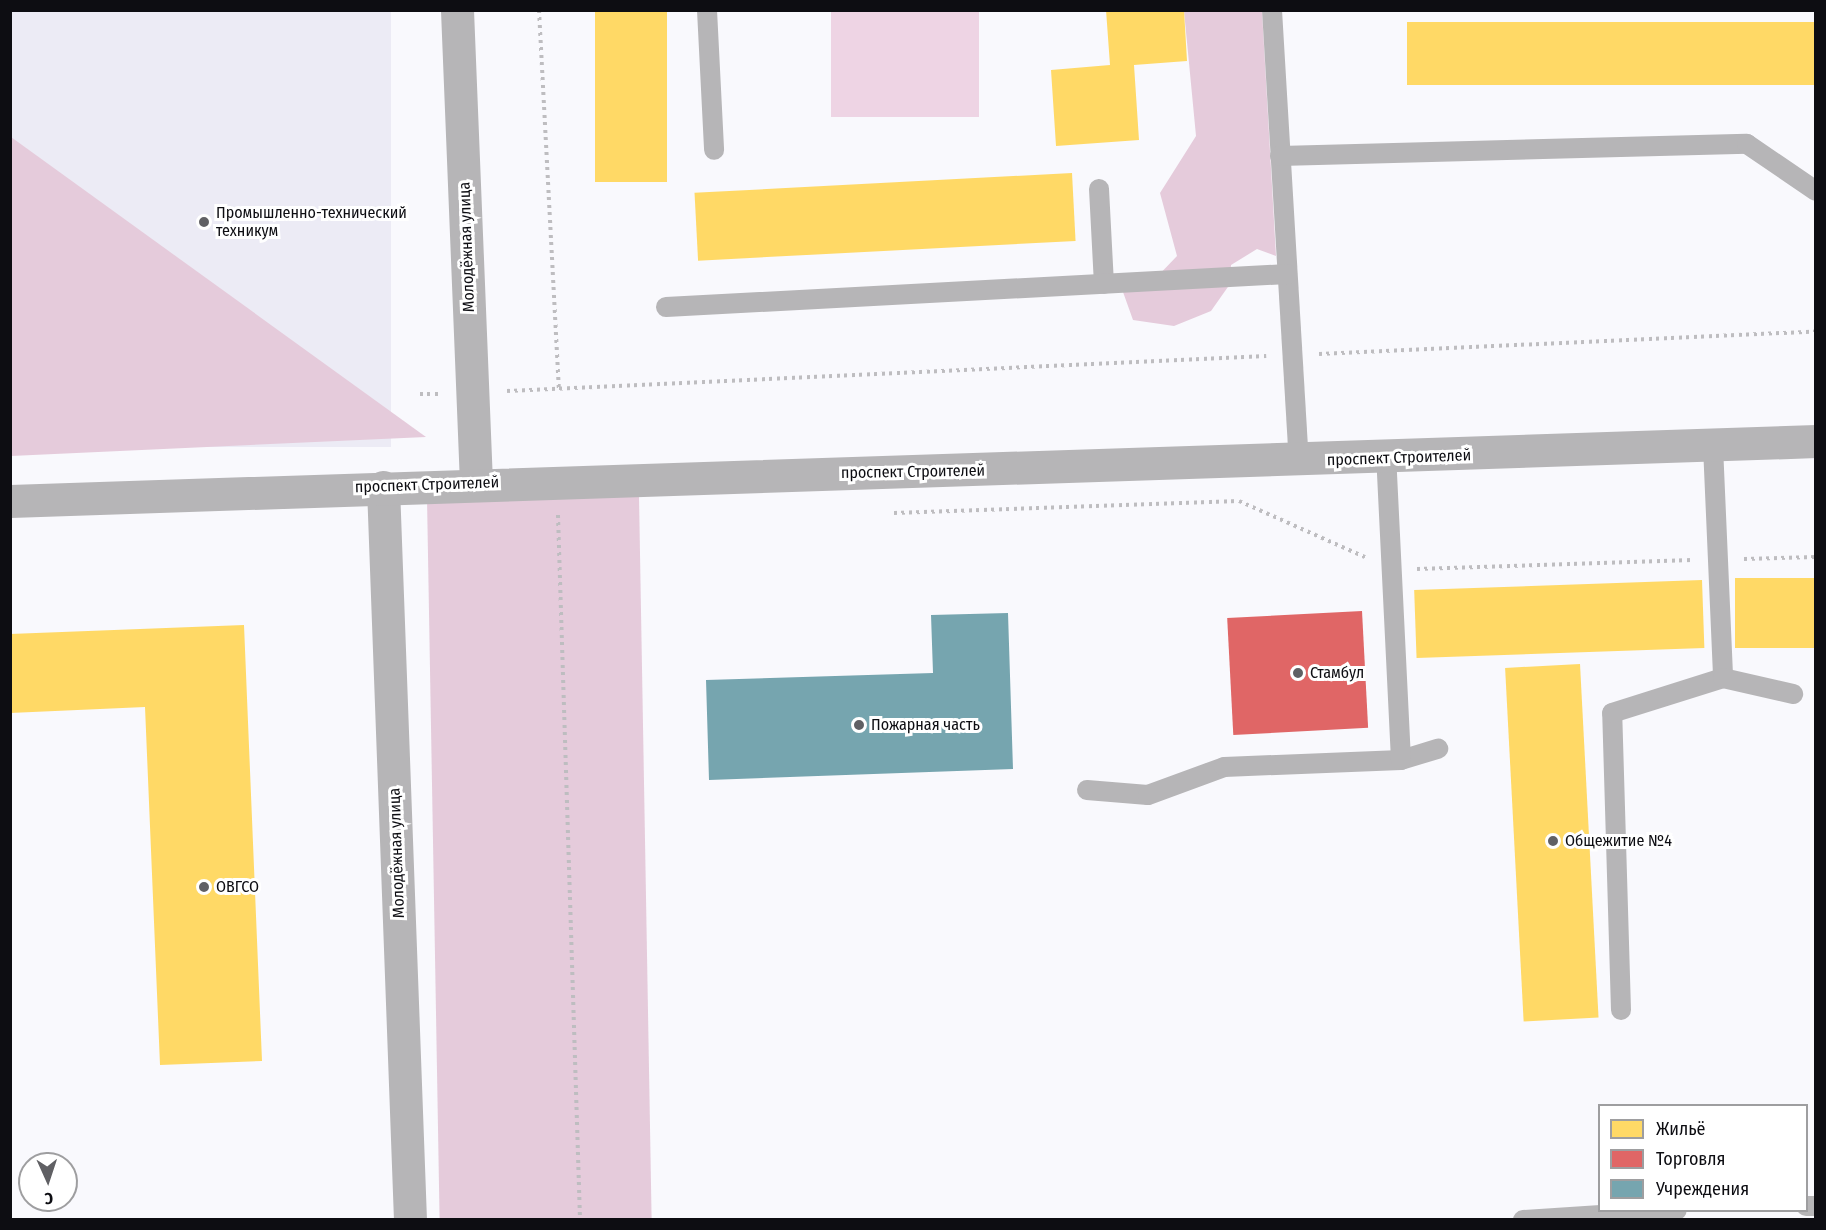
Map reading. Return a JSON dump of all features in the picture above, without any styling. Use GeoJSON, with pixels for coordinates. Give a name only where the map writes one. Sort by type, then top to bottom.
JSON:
{"type":"FeatureCollection","features":[{"type":"Feature","properties":{"kind":"street","name":"Молодёжная улица"},"geometry":{"type":"LineString","coordinates":[[457,10],[476,483]]}},
{"type":"Feature","properties":{"kind":"street","name":"проспект Строителей"},"geometry":{"type":"LineString","coordinates":[[10,501],[476,483],[1299,462],[1815,441]]}},
{"type":"Feature","properties":{"kind":"street","name":"Молодёжная улица"},"geometry":{"type":"LineString","coordinates":[[383,487],[410,1220]]}},
{"type":"Feature","properties":{"kind":"lane"},"geometry":{"type":"LineString","coordinates":[[707,10],[714,150]]}},
{"type":"Feature","properties":{"kind":"lane"},"geometry":{"type":"LineString","coordinates":[[1272,10],[1299,462]]}},
{"type":"Feature","properties":{"kind":"lane"},"geometry":{"type":"LineString","coordinates":[[1280,156],[1747,144],[1815,191]]}},
{"type":"Feature","properties":{"kind":"lane"},"geometry":{"type":"LineString","coordinates":[[1099,189],[1104,284]]}},
{"type":"Feature","properties":{"kind":"lane"},"geometry":{"type":"LineString","coordinates":[[666,307],[1287,274]]}},
{"type":"Feature","properties":{"kind":"lane"},"geometry":{"type":"LineString","coordinates":[[1713,446],[1723,678]]}},
{"type":"Feature","properties":{"kind":"lane"},"geometry":{"type":"LineString","coordinates":[[1386,458],[1401,760]]}},
{"type":"Feature","properties":{"kind":"lane"},"geometry":{"type":"LineString","coordinates":[[1621,1010],[1612,713],[1723,678],[1793,694]]}},
{"type":"Feature","properties":{"kind":"lane"},"geometry":{"type":"LineString","coordinates":[[1087,790],[1148,795],[1224,767],[1401,760],[1438,749]]}},
{"type":"Feature","properties":{"kind":"lane"},"geometry":{"type":"LineString","coordinates":[[1523,1220],[1646,1212]]}},
{"type":"Feature","properties":{"kind":"path"},"geometry":{"type":"LineString","coordinates":[[539,10],[559,389]]}},
{"type":"Feature","properties":{"kind":"path"},"geometry":{"type":"LineString","coordinates":[[420,394],[1815,331]]}},
{"type":"Feature","properties":{"kind":"path"},"geometry":{"type":"LineString","coordinates":[[894,513],[1239,501],[1393,570],[1815,557]]}},
{"type":"Feature","properties":{"kind":"path"},"geometry":{"type":"LineString","coordinates":[[558,514],[580,1220]]}},
{"type":"Feature","properties":{"kind":"shaded area","name":"Промышленно-технический техникум"},"geometry":{"type":"Polygon","coordinates":[[[10,11],[391,11],[391,447],[10,447],[10,11]]]}},
{"type":"Feature","properties":{"kind":"shaded area"},"geometry":{"type":"Polygon","coordinates":[[[831,11],[979,11],[979,117],[831,117],[831,11]]]}},
{"type":"Feature","properties":{"kind":"shaded area"},"geometry":{"type":"Polygon","coordinates":[[[1184,11],[1262,11],[1276,256],[1257,249],[1231,265],[1230,284],[1211,311],[1174,326],[1133,320],[1123,292],[1153,281],[1177,256],[1160,193],[1196,136],[1184,11]]]}},
{"type":"Feature","properties":{"kind":"shaded area"},"geometry":{"type":"Polygon","coordinates":[[[11,137],[426,437],[11,456],[11,137]]]}},
{"type":"Feature","properties":{"kind":"shaded area"},"geometry":{"type":"Polygon","coordinates":[[[639,496],[652,1219],[440,1220],[427,500],[639,496]]]}},
{"type":"Feature","properties":{"kind":"building: Жильё"},"geometry":{"type":"Polygon","coordinates":[[[595,10],[667,10],[667,182],[595,182],[595,10]]]}},
{"type":"Feature","properties":{"kind":"building: Жильё"},"geometry":{"type":"Polygon","coordinates":[[[1106,10],[1184,10],[1187,61],[1134,65],[1139,140],[1056,146],[1051,70],[1110,65],[1106,10]]]}},
{"type":"Feature","properties":{"kind":"building: Жильё"},"geometry":{"type":"Polygon","coordinates":[[[1407,22],[1816,22],[1816,85],[1407,85],[1407,22]]]}},
{"type":"Feature","properties":{"kind":"building: Жильё"},"geometry":{"type":"Polygon","coordinates":[[[1072,173],[1076,241],[698,261],[695,193],[1072,173]]]}},
{"type":"Feature","properties":{"kind":"building: Жильё"},"geometry":{"type":"Polygon","coordinates":[[[1735,578],[1816,578],[1816,648],[1735,648],[1735,578]]]}},
{"type":"Feature","properties":{"kind":"building: Жильё"},"geometry":{"type":"Polygon","coordinates":[[[1702,580],[1704,648],[1417,658],[1414,590],[1702,580]]]}},
{"type":"Feature","properties":{"kind":"building: Жильё","name":"ОВГСО"},"geometry":{"type":"Polygon","coordinates":[[[244,625],[262,1061],[160,1065],[145,707],[10,713],[10,634],[244,625]]]}},
{"type":"Feature","properties":{"kind":"building: Жильё","name":"Общежитие №4"},"geometry":{"type":"Polygon","coordinates":[[[1580,664],[1599,1018],[1524,1021],[1505,668],[1580,664]]]}},
{"type":"Feature","properties":{"kind":"building: Торговля","name":"Стамбул"},"geometry":{"type":"Polygon","coordinates":[[[1362,611],[1368,728],[1233,735],[1227,618],[1362,611]]]}},
{"type":"Feature","properties":{"kind":"building: Учреждения","name":"Пожарная часть"},"geometry":{"type":"Polygon","coordinates":[[[1008,613],[1013,769],[709,780],[706,680],[933,673],[931,615],[1008,613]]]}},
{"type":"Feature","properties":{"kind":"place","name":"Промышленно-технический техникум"},"geometry":{"type":"Point","coordinates":[204,222]}},
{"type":"Feature","properties":{"kind":"place","name":"Стамбул"},"geometry":{"type":"Point","coordinates":[1298,673]}},
{"type":"Feature","properties":{"kind":"place","name":"Пожарная часть"},"geometry":{"type":"Point","coordinates":[859,725]}},
{"type":"Feature","properties":{"kind":"place","name":"Общежитие №4"},"geometry":{"type":"Point","coordinates":[1553,841]}},
{"type":"Feature","properties":{"kind":"place","name":"ОВГСО"},"geometry":{"type":"Point","coordinates":[204,887]}}]}
